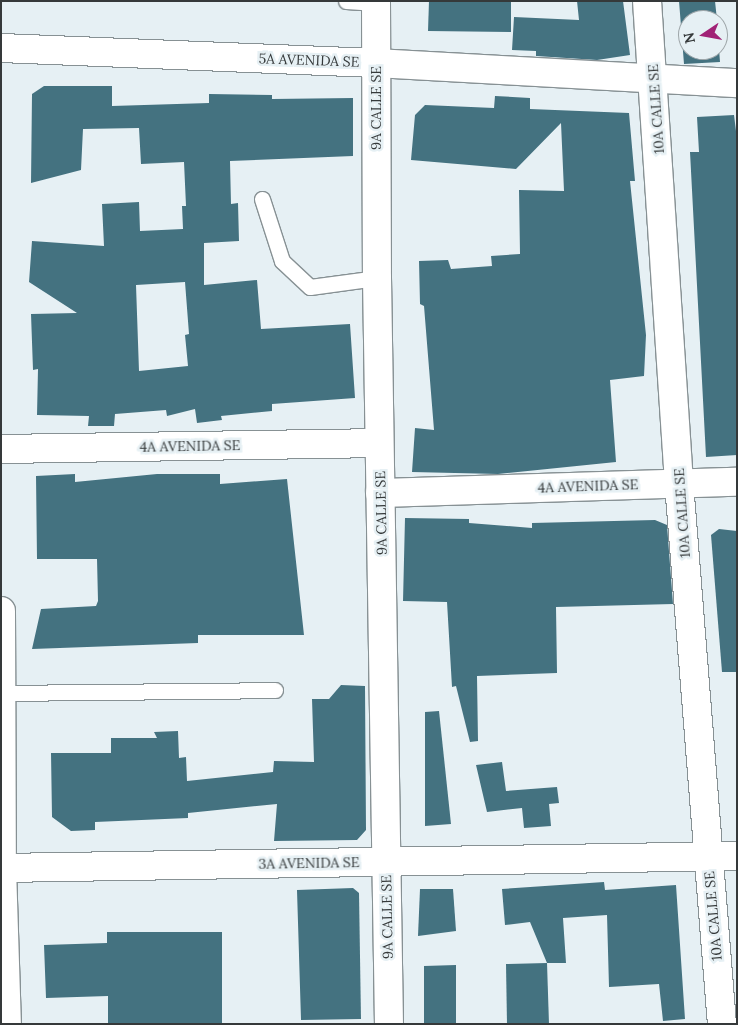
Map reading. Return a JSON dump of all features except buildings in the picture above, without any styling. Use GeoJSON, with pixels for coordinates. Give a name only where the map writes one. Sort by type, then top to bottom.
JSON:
{"type":"FeatureCollection","features":[{"type":"Feature","properties":{"kind":"street","name":"10A CALLE SE"},"geometry":{"type":"LineString","coordinates":[[648,1],[655,80],[679,483],[722,1024]]}},
{"type":"Feature","properties":{"kind":"street","name":"9A CALLE SE"},"geometry":{"type":"LineString","coordinates":[[376,2],[377,278],[388,1024]]}},
{"type":"Feature","properties":{"kind":"street","name":"5A AVENIDA SE"},"geometry":{"type":"LineString","coordinates":[[1,48],[376,63],[655,80],[737,83]]}},
{"type":"Feature","properties":{"kind":"street","name":"4A AVENIDA SE"},"geometry":{"type":"LineString","coordinates":[[1,449],[379,443]]}},
{"type":"Feature","properties":{"kind":"street","name":"4A AVENIDA SE"},"geometry":{"type":"LineString","coordinates":[[380,493],[737,482]]}},
{"type":"Feature","properties":{"kind":"street"},"geometry":{"type":"LineString","coordinates":[[1,611],[2,868],[7,1024]]}},
{"type":"Feature","properties":{"kind":"street","name":"3A AVENIDA SE"},"geometry":{"type":"LineString","coordinates":[[2,868],[737,856]]}},
{"type":"Feature","properties":{"kind":"lane"},"geometry":{"type":"LineString","coordinates":[[346,1],[376,2]]}},
{"type":"Feature","properties":{"kind":"lane"},"geometry":{"type":"LineString","coordinates":[[262,199],[282,261],[310,287],[377,278]]}},
{"type":"Feature","properties":{"kind":"lane"},"geometry":{"type":"LineString","coordinates":[[2,693],[275,690]]}}]}
